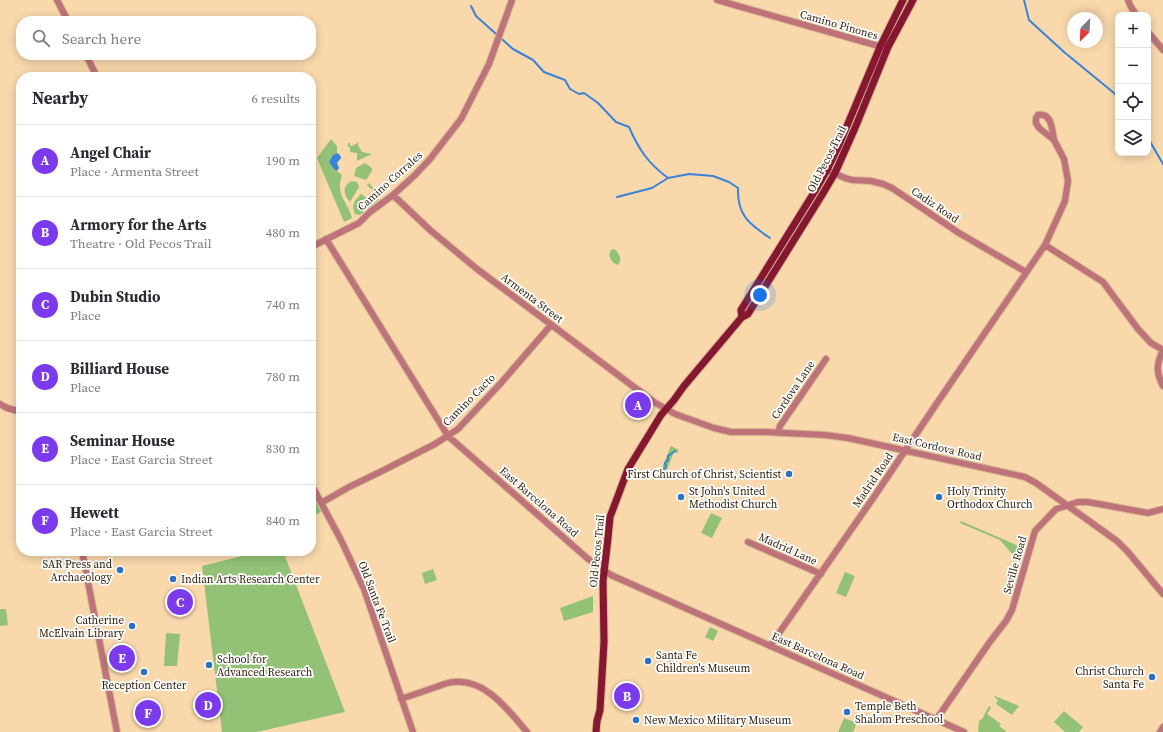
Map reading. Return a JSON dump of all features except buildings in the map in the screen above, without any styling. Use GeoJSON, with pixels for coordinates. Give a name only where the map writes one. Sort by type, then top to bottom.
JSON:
{"type":"FeatureCollection","features":[{"type":"Feature","properties":{"kind":"main road","name":"Old Pecos Trail"},"geometry":{"type":"LineString","coordinates":[[596,732],[600,710],[602,668],[603,580],[610,517],[628,469],[660,415],[742,317],[748,314],[822,195],[834,174],[855,128],[884,47],[903,0]]}},
{"type":"Feature","properties":{"kind":"main road","name":"Old Pecos Trail"},"geometry":{"type":"LineString","coordinates":[[742,317],[741,310],[816,191],[884,47],[913,0]]}},
{"type":"Feature","properties":{"kind":"street"},"geometry":{"type":"LineString","coordinates":[[57,0],[65,16]]}},
{"type":"Feature","properties":{"kind":"street","name":"Camino Corrales"},"geometry":{"type":"LineString","coordinates":[[316,244],[359,223],[370,212],[393,195],[430,159],[461,119],[490,64],[512,0]]}},
{"type":"Feature","properties":{"kind":"street","name":"Camino Pinones"},"geometry":{"type":"LineString","coordinates":[[717,0],[884,47]]}},
{"type":"Feature","properties":{"kind":"street"},"geometry":{"type":"LineString","coordinates":[[1128,0],[1134,12]]}},
{"type":"Feature","properties":{"kind":"street"},"geometry":{"type":"LineString","coordinates":[[1151,36],[1163,50]]}},
{"type":"Feature","properties":{"kind":"street"},"geometry":{"type":"LineString","coordinates":[[88,60],[94,72]]}},
{"type":"Feature","properties":{"kind":"street","name":"Madrid Road"},"geometry":{"type":"LineString","coordinates":[[770,646],[876,494],[1045,245],[1065,201],[1068,181],[1064,159],[1054,140]]}},
{"type":"Feature","properties":{"kind":"street","name":"Cadiz Road"},"geometry":{"type":"LineString","coordinates":[[827,170],[852,180],[871,181],[892,188],[965,237],[1026,272]]}},
{"type":"Feature","properties":{"kind":"street","name":"Armenta Street"},"geometry":{"type":"LineString","coordinates":[[393,195],[426,227],[495,283],[654,402],[666,409]]}},
{"type":"Feature","properties":{"kind":"street","name":"East Barcelona Road"},"geometry":{"type":"LineString","coordinates":[[326,239],[448,436],[587,558],[617,578],[964,732]]}},
{"type":"Feature","properties":{"kind":"street"},"geometry":{"type":"LineString","coordinates":[[1045,245],[1103,282],[1138,329],[1151,343],[1163,350],[1157,362],[1159,378],[1163,386]]}},
{"type":"Feature","properties":{"kind":"street","name":"Camino Cacto"},"geometry":{"type":"LineString","coordinates":[[321,503],[448,436],[458,429],[501,383],[550,325]]}},
{"type":"Feature","properties":{"kind":"street","name":"Cordova Lane"},"geometry":{"type":"LineString","coordinates":[[778,433],[780,426],[826,359]]}},
{"type":"Feature","properties":{"kind":"street"},"geometry":{"type":"LineString","coordinates":[[0,404],[16,411]]}},
{"type":"Feature","properties":{"kind":"street","name":"East Cordova Road"},"geometry":{"type":"LineString","coordinates":[[666,409],[675,414],[731,432],[765,432],[844,437],[1025,477],[1036,483],[1123,547],[1163,594]]}},
{"type":"Feature","properties":{"kind":"street","name":"Old Santa Fe Trail"},"geometry":{"type":"LineString","coordinates":[[316,494],[341,540],[364,589],[413,732]]}},
{"type":"Feature","properties":{"kind":"street","name":"Seville Road"},"geometry":{"type":"LineString","coordinates":[[936,720],[1006,621],[1012,610],[1035,531],[1056,509],[1078,502],[1088,502],[1148,513],[1163,509]]}},
{"type":"Feature","properties":{"kind":"street","name":"Madrid Lane"},"geometry":{"type":"LineString","coordinates":[[748,542],[821,574]]}},
{"type":"Feature","properties":{"kind":"street"},"geometry":{"type":"LineString","coordinates":[[83,556],[117,732]]}},
{"type":"Feature","properties":{"kind":"street"},"geometry":{"type":"LineString","coordinates":[[401,699],[452,682],[465,682],[476,685],[492,696],[510,712],[527,732]]}},
{"type":"Feature","properties":{"kind":"street"},"geometry":{"type":"LineString","coordinates":[[1160,732],[1163,727]]}},
{"type":"Feature","properties":{"kind":"green space"},"geometry":{"type":"Polygon","coordinates":[[[331,139],[337,146],[337,153],[333,155],[334,169],[342,175],[340,188],[342,198],[352,218],[344,222],[317,158],[331,139]]]}},
{"type":"Feature","properties":{"kind":"green space"},"geometry":{"type":"Polygon","coordinates":[[[359,142],[358,145],[362,152],[372,154],[357,161],[357,153],[350,152],[348,143],[352,146],[359,142]]]}},
{"type":"Feature","properties":{"kind":"green space"},"geometry":{"type":"Polygon","coordinates":[[[365,163],[372,168],[372,171],[366,180],[354,176],[356,168],[365,163]]]}},
{"type":"Feature","properties":{"kind":"green space"},"geometry":{"type":"Polygon","coordinates":[[[352,181],[357,182],[359,187],[350,202],[345,194],[345,188],[346,185],[352,181]]]}},
{"type":"Feature","properties":{"kind":"green space"},"geometry":{"type":"Polygon","coordinates":[[[368,183],[378,191],[375,195],[379,199],[360,215],[355,214],[353,206],[357,199],[361,194],[368,199],[373,191],[367,185],[368,183]]]}},
{"type":"Feature","properties":{"kind":"green space"},"geometry":{"type":"Polygon","coordinates":[[[611,250],[616,250],[620,258],[618,265],[612,261],[610,257],[611,250]]]}},
{"type":"Feature","properties":{"kind":"green space"},"geometry":{"type":"Polygon","coordinates":[[[671,446],[679,450],[677,453],[674,452],[663,479],[658,477],[671,446]]]}},
{"type":"Feature","properties":{"kind":"green space"},"geometry":{"type":"Polygon","coordinates":[[[316,502],[321,512],[316,514],[316,502]]]}},
{"type":"Feature","properties":{"kind":"green space"},"geometry":{"type":"Polygon","coordinates":[[[711,513],[722,518],[712,538],[701,533],[711,513]]]}},
{"type":"Feature","properties":{"kind":"green space"},"geometry":{"type":"Polygon","coordinates":[[[961,521],[1021,547],[1019,556],[1013,555],[1000,540],[960,523],[961,521]]]}},
{"type":"Feature","properties":{"kind":"green space"},"geometry":{"type":"Polygon","coordinates":[[[242,556],[285,556],[345,712],[257,732],[222,732],[202,566],[242,556]]]}},
{"type":"Feature","properties":{"kind":"green space"},"geometry":{"type":"Polygon","coordinates":[[[433,569],[437,580],[425,584],[422,573],[433,569]]]}},
{"type":"Feature","properties":{"kind":"green space"},"geometry":{"type":"Polygon","coordinates":[[[845,572],[855,576],[846,597],[836,593],[845,572]]]}},
{"type":"Feature","properties":{"kind":"green space"},"geometry":{"type":"Polygon","coordinates":[[[593,596],[593,612],[564,621],[560,608],[593,596]]]}},
{"type":"Feature","properties":{"kind":"green space"},"geometry":{"type":"Polygon","coordinates":[[[0,609],[6,609],[8,625],[0,626],[0,609]]]}},
{"type":"Feature","properties":{"kind":"green space"},"geometry":{"type":"Polygon","coordinates":[[[710,627],[718,631],[713,641],[705,637],[710,627]]]}},
{"type":"Feature","properties":{"kind":"green space"},"geometry":{"type":"Polygon","coordinates":[[[166,633],[180,634],[177,666],[164,666],[166,633]]]}},
{"type":"Feature","properties":{"kind":"green space"},"geometry":{"type":"Polygon","coordinates":[[[995,696],[1019,706],[1012,715],[996,704],[998,700],[994,697],[995,696]]]}},
{"type":"Feature","properties":{"kind":"green space"},"geometry":{"type":"Polygon","coordinates":[[[989,706],[991,708],[987,714],[1001,724],[999,726],[1006,731],[1005,732],[978,732],[979,721],[983,718],[989,706]]]}},
{"type":"Feature","properties":{"kind":"green space"},"geometry":{"type":"Polygon","coordinates":[[[1064,711],[1083,727],[1079,732],[1065,732],[1054,722],[1064,711]]]}},
{"type":"Feature","properties":{"kind":"green space"},"geometry":{"type":"Polygon","coordinates":[[[844,718],[857,723],[853,732],[838,732],[844,718]]]}},
{"type":"Feature","properties":{"kind":"water"},"geometry":{"type":"Polygon","coordinates":[[[337,153],[341,158],[337,163],[339,168],[337,171],[329,162],[333,155],[337,153]]]}},
{"type":"Feature","properties":{"kind":"waterway"},"geometry":{"type":"LineString","coordinates":[[1024,0],[1029,20],[1064,52],[1115,94]]}},
{"type":"Feature","properties":{"kind":"waterway"},"geometry":{"type":"LineString","coordinates":[[471,6],[476,16],[513,49],[533,60],[544,72],[565,80],[570,89],[579,94],[584,93],[598,103],[616,122],[629,127],[636,143],[645,156],[668,178]]}},
{"type":"Feature","properties":{"kind":"waterway"},"geometry":{"type":"LineString","coordinates":[[1151,143],[1163,164]]}},
{"type":"Feature","properties":{"kind":"waterway"},"geometry":{"type":"LineString","coordinates":[[617,197],[652,188],[668,178],[689,174],[713,176],[729,182],[738,188],[738,197],[742,212],[750,223],[770,238]]}},
{"type":"Feature","properties":{"kind":"waterway"},"geometry":{"type":"LineString","coordinates":[[662,477],[661,471],[666,467],[665,463],[668,460],[668,456],[675,451]]}},
{"type":"Feature","properties":{"kind":"waterway"},"geometry":{"type":"LineString","coordinates":[[669,659],[672,664]]}},
{"type":"Feature","properties":{"kind":"place","name":"Angel Chair"},"geometry":{"type":"Point","coordinates":[638,405]}},
{"type":"Feature","properties":{"kind":"place","name":"First Church of Christ, Scientist"},"geometry":{"type":"Point","coordinates":[789,474]}},
{"type":"Feature","properties":{"kind":"place","name":"St John's United Methodist Church"},"geometry":{"type":"Point","coordinates":[681,497]}},
{"type":"Feature","properties":{"kind":"place","name":"Holy Trinity Orthodox Church"},"geometry":{"type":"Point","coordinates":[939,497]}},
{"type":"Feature","properties":{"kind":"place","name":"SAR Press and Archaeology"},"geometry":{"type":"Point","coordinates":[120,570]}},
{"type":"Feature","properties":{"kind":"place","name":"Indian Arts Research Center"},"geometry":{"type":"Point","coordinates":[173,579]}},
{"type":"Feature","properties":{"kind":"place","name":"Dubin Studio"},"geometry":{"type":"Point","coordinates":[180,602]}},
{"type":"Feature","properties":{"kind":"place","name":"Catherine McElvain Library"},"geometry":{"type":"Point","coordinates":[132,626]}},
{"type":"Feature","properties":{"kind":"place","name":"Seminar House"},"geometry":{"type":"Point","coordinates":[122,658]}},
{"type":"Feature","properties":{"kind":"place","name":"Santa Fe Children's Museum"},"geometry":{"type":"Point","coordinates":[648,661]}},
{"type":"Feature","properties":{"kind":"place","name":"School for Advanced Research"},"geometry":{"type":"Point","coordinates":[209,665]}},
{"type":"Feature","properties":{"kind":"place","name":"Reception Center"},"geometry":{"type":"Point","coordinates":[144,672]}},
{"type":"Feature","properties":{"kind":"place","name":"Christ Church Santa Fe"},"geometry":{"type":"Point","coordinates":[1152,677]}},
{"type":"Feature","properties":{"kind":"place","name":"Armory for the Arts"},"geometry":{"type":"Point","coordinates":[627,696]}},
{"type":"Feature","properties":{"kind":"place","name":"Billiard House"},"geometry":{"type":"Point","coordinates":[208,705]}},
{"type":"Feature","properties":{"kind":"place","name":"Temple Beth Shalom Preschool"},"geometry":{"type":"Point","coordinates":[847,712]}},
{"type":"Feature","properties":{"kind":"place","name":"Hewett"},"geometry":{"type":"Point","coordinates":[148,713]}},
{"type":"Feature","properties":{"kind":"place","name":"New Mexico Military Museum"},"geometry":{"type":"Point","coordinates":[636,720]}}]}
